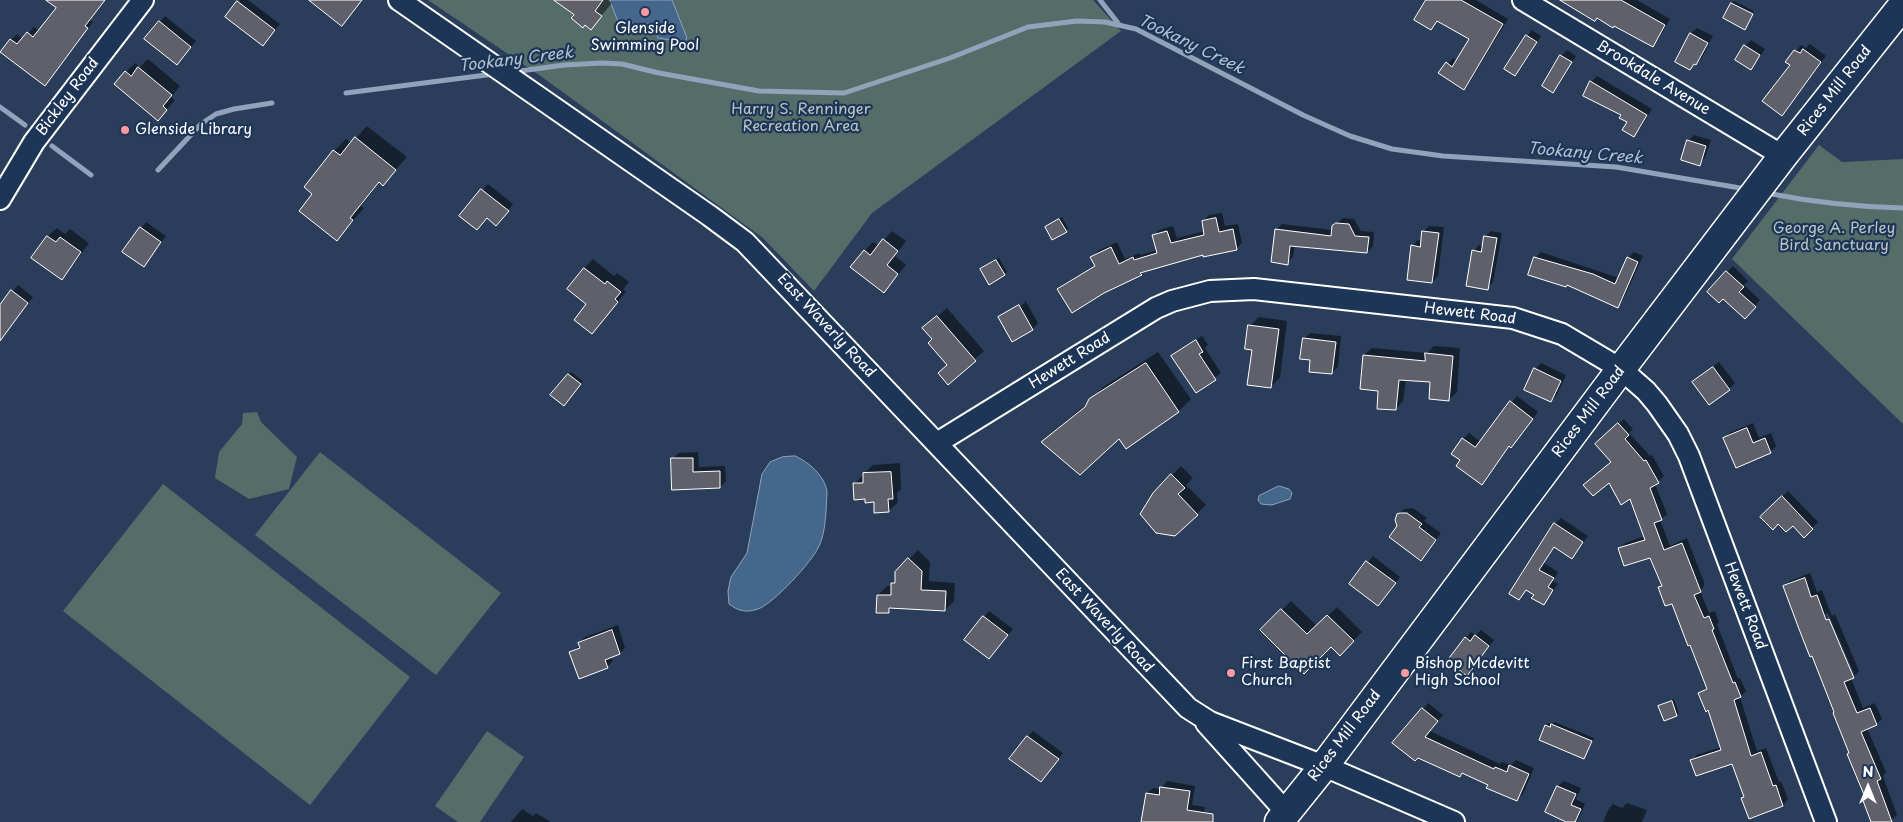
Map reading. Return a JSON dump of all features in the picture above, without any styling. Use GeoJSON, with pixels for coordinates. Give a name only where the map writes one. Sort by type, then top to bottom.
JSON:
{"type":"FeatureCollection","features":[{"type":"Feature","properties":{"kind":"street","name":"Bickley Road"},"geometry":{"type":"LineString","coordinates":[[0,199],[34,142],[143,0]]}},
{"type":"Feature","properties":{"kind":"street","name":"East Waverly Road"},"geometry":{"type":"LineString","coordinates":[[399,0],[745,242],[1179,700],[1199,716],[1324,766],[1454,822]]}},
{"type":"Feature","properties":{"kind":"street","name":"Brookdale Avenue"},"geometry":{"type":"LineString","coordinates":[[1523,0],[1777,164]]}},
{"type":"Feature","properties":{"kind":"street","name":"Rices Mill Road"},"geometry":{"type":"LineString","coordinates":[[1282,817],[1324,766],[1777,164],[1903,5]]}},
{"type":"Feature","properties":{"kind":"street","name":"Hewett Road"},"geometry":{"type":"LineString","coordinates":[[937,444],[1156,308],[1172,301],[1210,291],[1254,289],[1513,318],[1562,334],[1621,369],[1646,390],[1678,434],[1689,456],[1826,822]]}},
{"type":"Feature","properties":{"kind":"street","name":"East Waverly Road"},"geometry":{"type":"LineString","coordinates":[[1199,716],[1282,817]]}},
{"type":"Feature","properties":{"kind":"green space","name":"Harry S. Renninger Recreation Area"},"geometry":{"type":"Polygon","coordinates":[[[428,0],[1093,0],[1121,31],[872,213],[814,291],[763,238],[542,77],[428,0]]]}},
{"type":"Feature","properties":{"kind":"green space","name":"George A. Perley Bird Sanctuary"},"geometry":{"type":"Polygon","coordinates":[[[1819,145],[1842,162],[1903,159],[1903,424],[1732,259],[1819,145]]]}},
{"type":"Feature","properties":{"kind":"green space"},"geometry":{"type":"Polygon","coordinates":[[[257,412],[261,422],[297,457],[289,489],[249,499],[215,478],[219,452],[242,424],[243,413],[257,412]]]}},
{"type":"Feature","properties":{"kind":"green space"},"geometry":{"type":"Polygon","coordinates":[[[320,452],[501,593],[436,675],[255,535],[320,452]]]}},
{"type":"Feature","properties":{"kind":"green space"},"geometry":{"type":"Polygon","coordinates":[[[163,484],[410,677],[310,805],[63,611],[163,484]]]}},
{"type":"Feature","properties":{"kind":"green space"},"geometry":{"type":"Polygon","coordinates":[[[487,731],[524,757],[480,822],[458,822],[435,806],[487,731]]]}},
{"type":"Feature","properties":{"kind":"water","name":"Glenside Swimming Pool"},"geometry":{"type":"Polygon","coordinates":[[[672,0],[687,38],[684,42],[658,38],[651,23],[622,32],[610,1],[672,0]]]}},
{"type":"Feature","properties":{"kind":"water"},"geometry":{"type":"Polygon","coordinates":[[[795,456],[816,470],[826,486],[826,512],[821,542],[801,571],[773,599],[758,609],[750,611],[739,610],[729,604],[728,591],[731,577],[747,553],[762,474],[770,462],[782,457],[795,456]]]}},
{"type":"Feature","properties":{"kind":"water"},"geometry":{"type":"Polygon","coordinates":[[[1279,486],[1289,489],[1292,493],[1290,499],[1272,505],[1261,504],[1258,500],[1259,496],[1279,486]]]}},
{"type":"Feature","properties":{"kind":"building"},"geometry":{"type":"Polygon","coordinates":[[[46,0],[105,0],[85,26],[88,28],[45,86],[0,52],[10,39],[17,44],[27,32],[33,37],[56,8],[46,0]]]}},
{"type":"Feature","properties":{"kind":"building"},"geometry":{"type":"Polygon","coordinates":[[[309,0],[362,0],[342,26],[309,0]]]}},
{"type":"Feature","properties":{"kind":"building"},"geometry":{"type":"Polygon","coordinates":[[[554,0],[603,0],[595,11],[602,16],[591,30],[585,25],[583,28],[571,18],[574,15],[554,0]]]}},
{"type":"Feature","properties":{"kind":"building"},"geometry":{"type":"Polygon","coordinates":[[[1426,0],[1461,0],[1503,24],[1464,90],[1438,73],[1446,62],[1452,67],[1469,39],[1437,21],[1431,30],[1414,20],[1426,0]]]}},
{"type":"Feature","properties":{"kind":"building"},"geometry":{"type":"Polygon","coordinates":[[[1560,0],[1621,0],[1665,25],[1653,47],[1614,26],[1613,28],[1597,18],[1595,21],[1560,0]]]}},
{"type":"Feature","properties":{"kind":"building"},"geometry":{"type":"Polygon","coordinates":[[[237,1],[275,30],[263,46],[225,17],[237,1]]]}},
{"type":"Feature","properties":{"kind":"building"},"geometry":{"type":"Polygon","coordinates":[[[1731,3],[1753,14],[1745,30],[1723,18],[1731,3]]]}},
{"type":"Feature","properties":{"kind":"building"},"geometry":{"type":"Polygon","coordinates":[[[159,21],[191,47],[177,65],[144,39],[159,21]]]}},
{"type":"Feature","properties":{"kind":"building"},"geometry":{"type":"Polygon","coordinates":[[[1690,33],[1708,43],[1696,65],[1694,64],[1690,70],[1675,62],[1690,33]]]}},
{"type":"Feature","properties":{"kind":"building"},"geometry":{"type":"Polygon","coordinates":[[[1526,35],[1537,42],[1515,76],[1504,69],[1526,35]]]}},
{"type":"Feature","properties":{"kind":"building"},"geometry":{"type":"Polygon","coordinates":[[[1744,45],[1760,55],[1751,70],[1735,60],[1744,45]]]}},
{"type":"Feature","properties":{"kind":"building"},"geometry":{"type":"Polygon","coordinates":[[[1803,49],[1821,62],[1782,116],[1762,101],[1790,65],[1785,62],[1794,50],[1800,53],[1803,49]]]}},
{"type":"Feature","properties":{"kind":"building"},"geometry":{"type":"Polygon","coordinates":[[[1560,55],[1572,62],[1553,93],[1542,86],[1560,55]]]}},
{"type":"Feature","properties":{"kind":"building"},"geometry":{"type":"Polygon","coordinates":[[[138,67],[172,95],[163,106],[167,110],[158,121],[114,84],[125,71],[131,76],[138,67]]]}},
{"type":"Feature","properties":{"kind":"building"},"geometry":{"type":"Polygon","coordinates":[[[1590,81],[1647,115],[1634,137],[1622,130],[1627,122],[1619,118],[1621,115],[1583,96],[1590,81]]]}},
{"type":"Feature","properties":{"kind":"building"},"geometry":{"type":"Polygon","coordinates":[[[355,137],[396,170],[383,186],[379,182],[350,218],[353,220],[337,241],[299,211],[312,194],[304,187],[333,150],[340,155],[355,137]]]}},
{"type":"Feature","properties":{"kind":"building"},"geometry":{"type":"Polygon","coordinates":[[[1687,140],[1706,146],[1700,166],[1681,160],[1687,140]]]}},
{"type":"Feature","properties":{"kind":"building"},"geometry":{"type":"Polygon","coordinates":[[[481,189],[509,211],[496,226],[487,218],[477,230],[459,216],[481,189]]]}},
{"type":"Feature","properties":{"kind":"building"},"geometry":{"type":"Polygon","coordinates":[[[1216,218],[1219,232],[1233,229],[1237,250],[1203,257],[1203,255],[1140,273],[1142,275],[1104,293],[1072,313],[1057,289],[1095,266],[1090,257],[1111,247],[1119,264],[1133,257],[1134,260],[1157,253],[1152,235],[1167,231],[1171,243],[1204,235],[1202,221],[1216,218]]]}},
{"type":"Feature","properties":{"kind":"building"},"geometry":{"type":"Polygon","coordinates":[[[1059,219],[1067,232],[1052,240],[1045,227],[1059,219]]]}},
{"type":"Feature","properties":{"kind":"building"},"geometry":{"type":"Polygon","coordinates":[[[1336,223],[1349,224],[1355,236],[1369,237],[1367,253],[1290,246],[1288,265],[1271,262],[1275,229],[1331,236],[1332,226],[1336,223]]]}},
{"type":"Feature","properties":{"kind":"building"},"geometry":{"type":"Polygon","coordinates":[[[140,227],[161,242],[144,267],[122,252],[140,227]]]}},
{"type":"Feature","properties":{"kind":"building"},"geometry":{"type":"Polygon","coordinates":[[[1422,231],[1439,233],[1432,283],[1407,280],[1411,245],[1420,247],[1422,231]]]}},
{"type":"Feature","properties":{"kind":"building"},"geometry":{"type":"Polygon","coordinates":[[[47,236],[56,242],[60,237],[81,252],[62,280],[31,258],[47,236]]]}},
{"type":"Feature","properties":{"kind":"building"},"geometry":{"type":"Polygon","coordinates":[[[1484,236],[1497,238],[1488,290],[1466,286],[1472,250],[1481,252],[1484,236]]]}},
{"type":"Feature","properties":{"kind":"building"},"geometry":{"type":"Polygon","coordinates":[[[883,239],[898,251],[887,265],[898,274],[884,293],[850,267],[864,250],[870,255],[883,239]]]}},
{"type":"Feature","properties":{"kind":"building"},"geometry":{"type":"Polygon","coordinates":[[[1534,257],[1593,274],[1615,284],[1627,257],[1638,262],[1618,308],[1567,285],[1566,287],[1528,275],[1534,257]]]}},
{"type":"Feature","properties":{"kind":"building"},"geometry":{"type":"Polygon","coordinates":[[[996,260],[1005,275],[989,285],[980,269],[996,260]]]}},
{"type":"Feature","properties":{"kind":"building"},"geometry":{"type":"Polygon","coordinates":[[[584,268],[605,284],[607,281],[621,292],[615,299],[618,302],[592,334],[574,320],[586,304],[567,289],[584,268]]]}},
{"type":"Feature","properties":{"kind":"building"},"geometry":{"type":"Polygon","coordinates":[[[1726,271],[1744,287],[1739,292],[1756,307],[1745,319],[1723,299],[1719,303],[1707,292],[1726,271]]]}},
{"type":"Feature","properties":{"kind":"building"},"geometry":{"type":"Polygon","coordinates":[[[11,290],[28,303],[0,341],[0,305],[11,290]]]}},
{"type":"Feature","properties":{"kind":"building"},"geometry":{"type":"Polygon","coordinates":[[[1019,305],[1033,330],[1012,342],[998,317],[1019,305]]]}},
{"type":"Feature","properties":{"kind":"building"},"geometry":{"type":"Polygon","coordinates":[[[937,316],[976,361],[948,385],[938,373],[947,365],[928,343],[932,339],[922,328],[937,316]]]}},
{"type":"Feature","properties":{"kind":"building"},"geometry":{"type":"Polygon","coordinates":[[[1248,325],[1279,329],[1271,388],[1247,385],[1252,350],[1245,349],[1248,325]]]}},
{"type":"Feature","properties":{"kind":"building"},"geometry":{"type":"Polygon","coordinates":[[[1303,338],[1336,342],[1332,374],[1309,372],[1310,360],[1300,359],[1303,338]]]}},
{"type":"Feature","properties":{"kind":"building"},"geometry":{"type":"Polygon","coordinates":[[[1196,340],[1203,352],[1199,354],[1216,380],[1196,393],[1171,356],[1196,340]]]}},
{"type":"Feature","properties":{"kind":"building"},"geometry":{"type":"Polygon","coordinates":[[[1425,353],[1453,356],[1449,401],[1429,399],[1430,382],[1399,380],[1396,410],[1377,409],[1378,391],[1360,389],[1363,355],[1425,361],[1425,353]]]}},
{"type":"Feature","properties":{"kind":"building"},"geometry":{"type":"Polygon","coordinates":[[[1146,363],[1179,412],[1126,449],[1119,439],[1080,475],[1041,442],[1085,407],[1089,399],[1146,363]]]}},
{"type":"Feature","properties":{"kind":"building"},"geometry":{"type":"Polygon","coordinates":[[[1713,367],[1730,390],[1709,405],[1692,382],[1713,367]]]}},
{"type":"Feature","properties":{"kind":"building"},"geometry":{"type":"Polygon","coordinates":[[[1534,368],[1561,381],[1551,402],[1524,390],[1534,368]]]}},
{"type":"Feature","properties":{"kind":"building"},"geometry":{"type":"Polygon","coordinates":[[[568,374],[581,384],[564,406],[550,395],[568,374]]]}},
{"type":"Feature","properties":{"kind":"building"},"geometry":{"type":"Polygon","coordinates":[[[1510,401],[1533,419],[1511,448],[1509,446],[1482,485],[1456,466],[1460,460],[1451,454],[1462,438],[1475,447],[1510,401]]]}},
{"type":"Feature","properties":{"kind":"building"},"geometry":{"type":"Polygon","coordinates":[[[1618,423],[1629,435],[1625,439],[1644,461],[1646,460],[1659,483],[1650,488],[1662,520],[1654,523],[1664,550],[1682,543],[1701,592],[1694,595],[1704,618],[1709,616],[1714,629],[1712,630],[1733,683],[1735,682],[1741,697],[1734,700],[1751,756],[1761,752],[1773,786],[1776,785],[1783,806],[1749,819],[1741,798],[1744,797],[1732,764],[1696,776],[1690,760],[1721,750],[1708,710],[1706,712],[1698,693],[1707,689],[1672,604],[1665,606],[1658,587],[1662,586],[1650,558],[1624,566],[1618,548],[1645,540],[1630,499],[1621,505],[1609,483],[1593,496],[1583,485],[1611,462],[1595,444],[1618,423]]]}},
{"type":"Feature","properties":{"kind":"building"},"geometry":{"type":"Polygon","coordinates":[[[1747,428],[1753,443],[1765,438],[1771,453],[1736,468],[1723,438],[1747,428]]]}},
{"type":"Feature","properties":{"kind":"building"},"geometry":{"type":"Polygon","coordinates":[[[671,458],[693,458],[693,472],[720,471],[720,488],[672,490],[671,458]]]}},
{"type":"Feature","properties":{"kind":"building"},"geometry":{"type":"Polygon","coordinates":[[[891,472],[893,499],[888,499],[889,512],[874,513],[874,502],[865,503],[865,499],[854,500],[853,483],[863,483],[863,473],[891,472]]]}},
{"type":"Feature","properties":{"kind":"building"},"geometry":{"type":"Polygon","coordinates":[[[1171,474],[1185,488],[1178,494],[1198,515],[1175,536],[1156,533],[1140,514],[1153,493],[1171,474]]]}},
{"type":"Feature","properties":{"kind":"building"},"geometry":{"type":"Polygon","coordinates":[[[1782,496],[1813,529],[1804,538],[1793,526],[1786,532],[1778,524],[1773,530],[1760,517],[1782,496]]]}},
{"type":"Feature","properties":{"kind":"building"},"geometry":{"type":"Polygon","coordinates":[[[1407,513],[1422,524],[1419,527],[1436,540],[1421,561],[1389,537],[1397,526],[1395,520],[1397,514],[1407,513]]]}},
{"type":"Feature","properties":{"kind":"building"},"geometry":{"type":"Polygon","coordinates":[[[1554,523],[1583,542],[1572,559],[1554,547],[1539,570],[1554,578],[1548,587],[1553,590],[1544,605],[1531,598],[1534,595],[1526,590],[1519,600],[1509,594],[1554,523]]]}},
{"type":"Feature","properties":{"kind":"building"},"geometry":{"type":"Polygon","coordinates":[[[908,558],[922,571],[921,590],[946,591],[945,611],[889,608],[889,613],[876,613],[877,595],[891,595],[891,583],[895,583],[895,572],[908,558]]]}},
{"type":"Feature","properties":{"kind":"building"},"geometry":{"type":"Polygon","coordinates":[[[1366,561],[1396,583],[1378,606],[1349,584],[1366,561]]]}},
{"type":"Feature","properties":{"kind":"building"},"geometry":{"type":"Polygon","coordinates":[[[1805,578],[1811,597],[1817,595],[1826,620],[1829,619],[1854,678],[1844,682],[1857,713],[1870,708],[1877,725],[1861,732],[1881,779],[1877,781],[1892,822],[1871,822],[1862,798],[1865,797],[1847,754],[1849,753],[1834,712],[1812,656],[1810,657],[1783,586],[1805,578]]]}},
{"type":"Feature","properties":{"kind":"building"},"geometry":{"type":"Polygon","coordinates":[[[1281,609],[1307,634],[1327,615],[1354,641],[1340,656],[1331,647],[1304,674],[1260,630],[1281,609]]]}},
{"type":"Feature","properties":{"kind":"building"},"geometry":{"type":"Polygon","coordinates":[[[983,616],[1008,635],[989,659],[964,640],[983,616]]]}},
{"type":"Feature","properties":{"kind":"building"},"geometry":{"type":"Polygon","coordinates":[[[612,630],[620,654],[605,660],[608,668],[579,679],[569,652],[580,648],[578,643],[612,630]]]}},
{"type":"Feature","properties":{"kind":"building"},"geometry":{"type":"Polygon","coordinates":[[[1475,635],[1489,646],[1467,676],[1457,668],[1459,665],[1449,658],[1465,637],[1470,641],[1475,635]]]}},
{"type":"Feature","properties":{"kind":"building"},"geometry":{"type":"Polygon","coordinates":[[[1672,701],[1677,716],[1664,721],[1658,706],[1672,701]]]}},
{"type":"Feature","properties":{"kind":"building"},"geometry":{"type":"Polygon","coordinates":[[[1422,708],[1438,721],[1425,737],[1494,769],[1495,767],[1507,772],[1509,765],[1529,774],[1517,801],[1486,788],[1488,785],[1462,773],[1460,777],[1418,758],[1415,761],[1392,743],[1422,708]]]}},
{"type":"Feature","properties":{"kind":"building"},"geometry":{"type":"Polygon","coordinates":[[[1551,724],[1592,741],[1584,759],[1539,740],[1545,725],[1550,727],[1551,724]]]}},
{"type":"Feature","properties":{"kind":"building"},"geometry":{"type":"Polygon","coordinates":[[[1027,736],[1059,759],[1041,782],[1009,759],[1027,736]]]}},
{"type":"Feature","properties":{"kind":"building"},"geometry":{"type":"Polygon","coordinates":[[[1557,786],[1576,794],[1571,805],[1581,809],[1575,822],[1566,822],[1545,812],[1557,786]]]}},
{"type":"Feature","properties":{"kind":"building"},"geometry":{"type":"Polygon","coordinates":[[[1160,787],[1190,791],[1187,810],[1213,814],[1213,822],[1141,822],[1146,793],[1159,795],[1160,787]]]}},
{"type":"Feature","properties":{"kind":"waterway"},"geometry":{"type":"LineString","coordinates":[[1100,0],[1118,23]]}},
{"type":"Feature","properties":{"kind":"waterway","name":"Tookany Creek"},"geometry":{"type":"LineString","coordinates":[[513,72],[564,65],[622,64],[659,73],[759,91],[844,93],[950,58],[1028,27],[1077,21],[1105,22],[1136,29],[1303,115],[1350,136],[1392,149],[1443,156],[1616,167],[1746,189]]}},
{"type":"Feature","properties":{"kind":"waterway","name":"Tookany Creek"},"geometry":{"type":"LineString","coordinates":[[346,93],[494,74]]}},
{"type":"Feature","properties":{"kind":"waterway","name":"Tookany Creek"},"geometry":{"type":"LineString","coordinates":[[158,170],[201,124],[216,114],[272,103]]}},
{"type":"Feature","properties":{"kind":"waterway","name":"Tookany Creek"},"geometry":{"type":"LineString","coordinates":[[0,107],[25,125]]}},
{"type":"Feature","properties":{"kind":"waterway","name":"Tookany Creek"},"geometry":{"type":"LineString","coordinates":[[52,146],[91,175]]}},
{"type":"Feature","properties":{"kind":"waterway","name":"Tookany Creek"},"geometry":{"type":"LineString","coordinates":[[1766,193],[1834,204],[1903,208]]}},
{"type":"Feature","properties":{"kind":"place","name":"Glenside Swimming Pool"},"geometry":{"type":"Point","coordinates":[645,12]}},
{"type":"Feature","properties":{"kind":"place","name":"Glenside Library"},"geometry":{"type":"Point","coordinates":[125,130]}},
{"type":"Feature","properties":{"kind":"place","name":"First Baptist Church"},"geometry":{"type":"Point","coordinates":[1231,673]}},
{"type":"Feature","properties":{"kind":"place","name":"Bishop Mcdevitt High School"},"geometry":{"type":"Point","coordinates":[1405,673]}}]}
